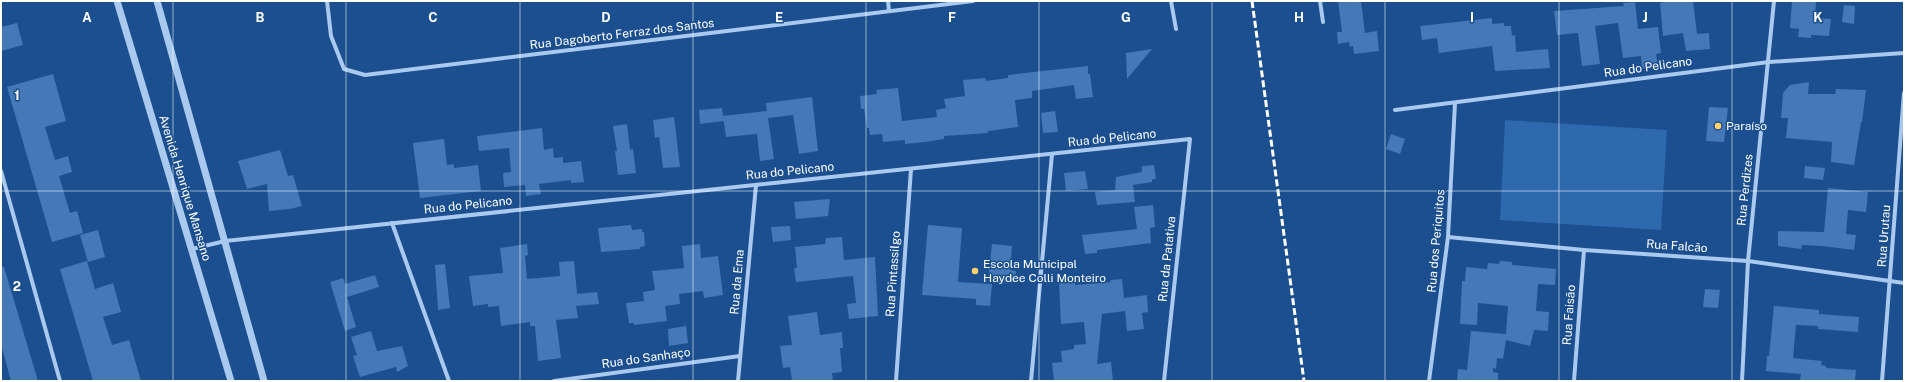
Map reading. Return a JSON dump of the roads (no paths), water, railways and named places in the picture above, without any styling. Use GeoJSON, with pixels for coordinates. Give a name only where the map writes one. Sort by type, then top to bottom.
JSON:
{"type":"FeatureCollection","features":[{"type":"Feature","properties":{"kind":"street","name":"Avenida Henrique Mansano"},"geometry":{"type":"LineString","coordinates":[[117,1],[231,381]]}},
{"type":"Feature","properties":{"kind":"street","name":"Avenida Henrique Mansano"},"geometry":{"type":"LineString","coordinates":[[157,1],[264,381]]}},
{"type":"Feature","properties":{"kind":"street","name":"Rua Dagoberto Ferraz dos Santos"},"geometry":{"type":"LineString","coordinates":[[327,1],[331,36],[344,69],[365,75],[973,1]]}},
{"type":"Feature","properties":{"kind":"street"},"geometry":{"type":"LineString","coordinates":[[888,1],[889,11]]}},
{"type":"Feature","properties":{"kind":"street"},"geometry":{"type":"LineString","coordinates":[[1171,1],[1176,29]]}},
{"type":"Feature","properties":{"kind":"street"},"geometry":{"type":"LineString","coordinates":[[1320,1],[1323,22]]}},
{"type":"Feature","properties":{"kind":"street","name":"Rua Perdizes"},"geometry":{"type":"LineString","coordinates":[[1742,381],[1748,261],[1774,1]]}},
{"type":"Feature","properties":{"kind":"street","name":"Rua do Pelicano"},"geometry":{"type":"LineString","coordinates":[[1395,110],[1769,62],[1904,53]]}},
{"type":"Feature","properties":{"kind":"street","name":"Rua Urutau"},"geometry":{"type":"LineString","coordinates":[[1882,381],[1891,282],[1904,93]]}},
{"type":"Feature","properties":{"kind":"street","name":"Rua dos Periquitos"},"geometry":{"type":"LineString","coordinates":[[1430,381],[1448,237],[1455,103]]}},
{"type":"Feature","properties":{"kind":"street","name":"Rua do Pelicano"},"geometry":{"type":"LineString","coordinates":[[192,249],[225,241],[1190,139]]}},
{"type":"Feature","properties":{"kind":"street","name":"Rua da Patativa"},"geometry":{"type":"LineString","coordinates":[[1164,381],[1190,139]]}},
{"type":"Feature","properties":{"kind":"street"},"geometry":{"type":"LineString","coordinates":[[1031,381],[1052,154]]}},
{"type":"Feature","properties":{"kind":"street","name":"Rua Pintassilgo"},"geometry":{"type":"LineString","coordinates":[[896,381],[911,168]]}},
{"type":"Feature","properties":{"kind":"street"},"geometry":{"type":"LineString","coordinates":[[1,171],[60,381]]}},
{"type":"Feature","properties":{"kind":"street","name":"Rua da Ema"},"geometry":{"type":"LineString","coordinates":[[738,381],[756,185]]}},
{"type":"Feature","properties":{"kind":"street"},"geometry":{"type":"LineString","coordinates":[[392,223],[449,381]]}},
{"type":"Feature","properties":{"kind":"street","name":"Rua Falcão"},"geometry":{"type":"LineString","coordinates":[[1448,237],[1584,250],[1748,261],[1891,282],[1904,282]]}},
{"type":"Feature","properties":{"kind":"street","name":"Rua Faisão"},"geometry":{"type":"LineString","coordinates":[[1574,381],[1584,250]]}},
{"type":"Feature","properties":{"kind":"street","name":"Rua do Sanhaço"},"geometry":{"type":"LineString","coordinates":[[554,381],[740,356]]}},
{"type":"Feature","properties":{"kind":"railway"},"geometry":{"type":"LineString","coordinates":[[1252,1],[1304,381]]}},
{"type":"Feature","properties":{"kind":"place","name":"Paraíso"},"geometry":{"type":"Point","coordinates":[1718,126]}},
{"type":"Feature","properties":{"kind":"place","name":"Escola Municipal Haydee Colli Monteiro"},"geometry":{"type":"Point","coordinates":[975,271]}}]}
